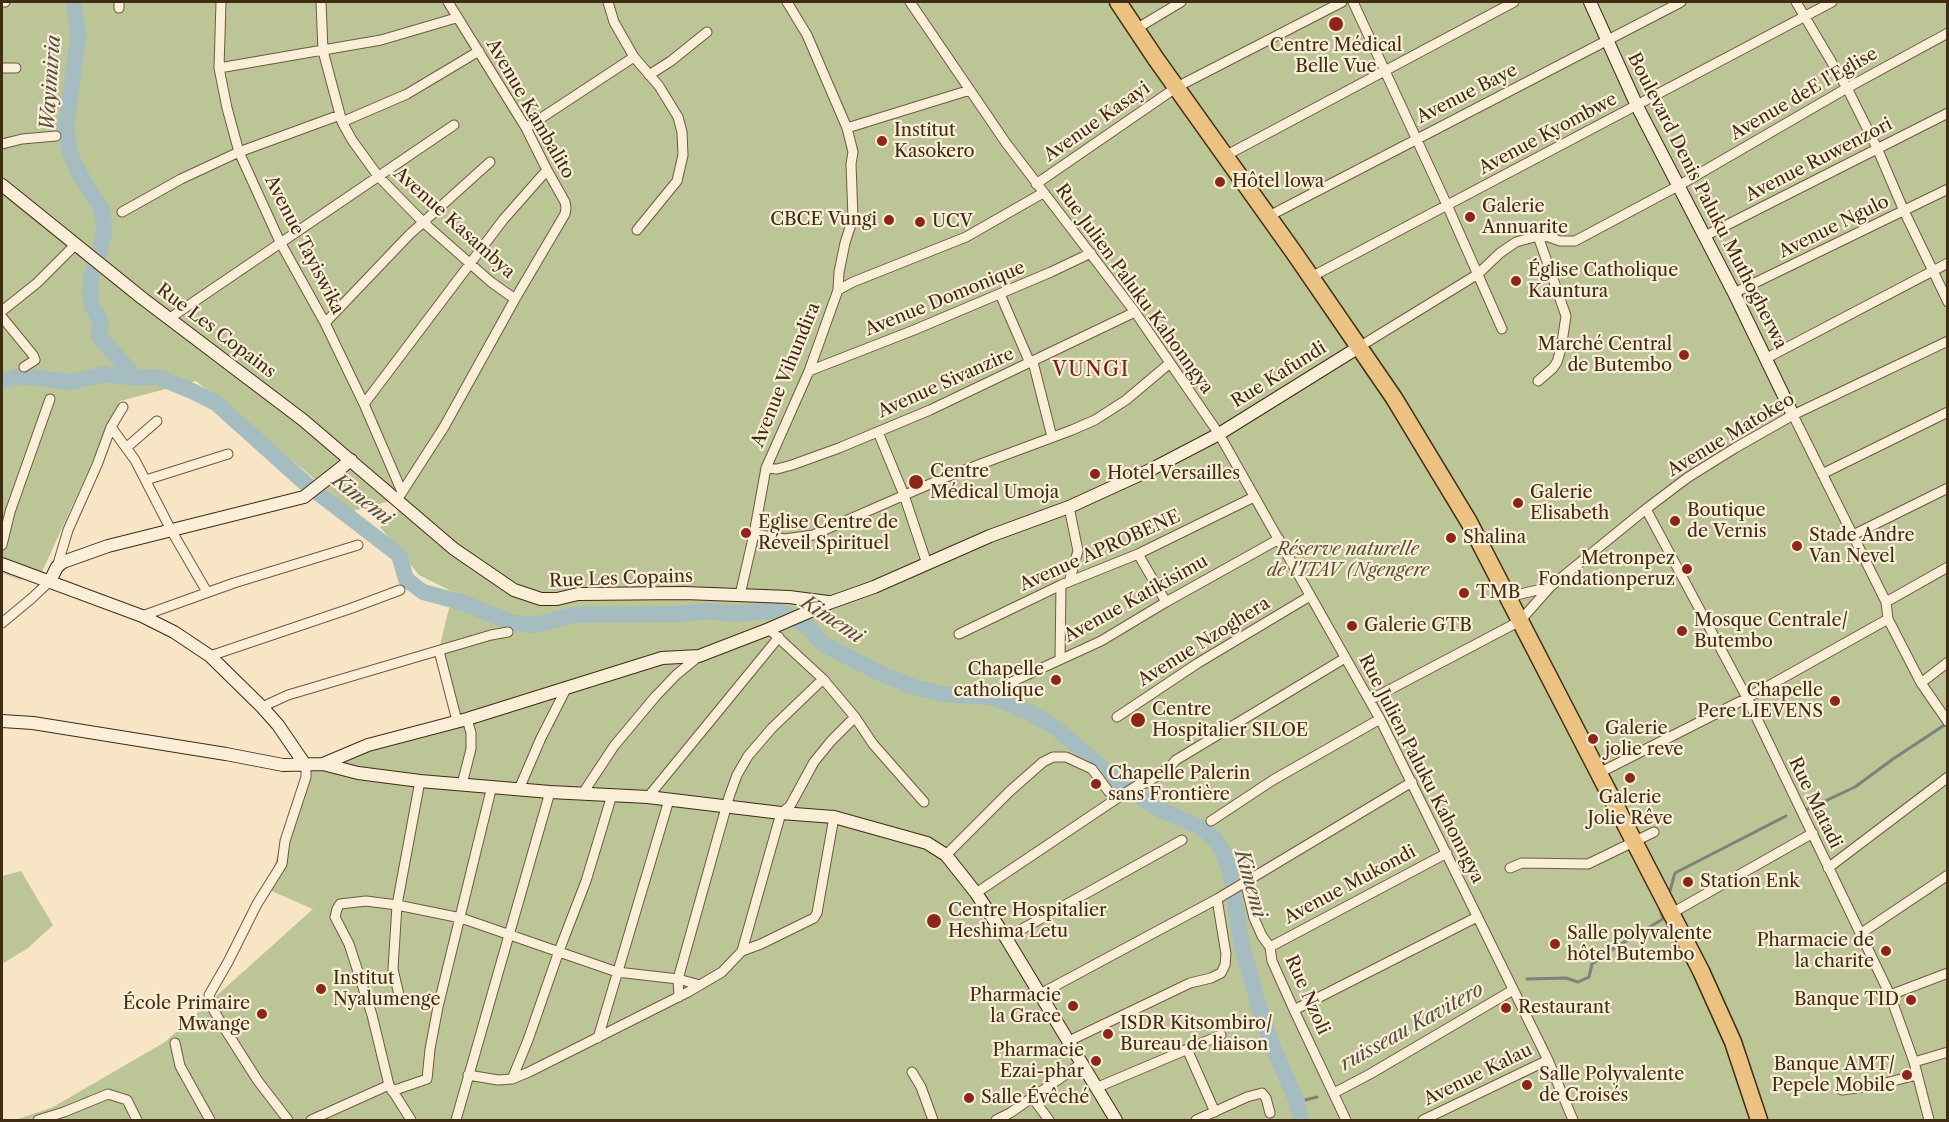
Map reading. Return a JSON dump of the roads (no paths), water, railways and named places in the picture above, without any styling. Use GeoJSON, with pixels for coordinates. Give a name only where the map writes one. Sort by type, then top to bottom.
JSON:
{"type":"FeatureCollection","features":[{"type":"Feature","properties":{"kind":"highway"},"geometry":{"type":"LineString","coordinates":[[1118,2],[1394,398],[1444,479],[1508,597],[1722,1014],[1759,1120]]}},
{"type":"Feature","properties":{"kind":"street","name":"Avenue Tayiswika"},"geometry":{"type":"LineString","coordinates":[[221,2],[219,68],[239,152],[280,242],[325,323],[364,404],[399,496]]}},
{"type":"Feature","properties":{"kind":"street","name":"Avenue Kasambya"},"geometry":{"type":"LineString","coordinates":[[321,2],[323,51],[341,119],[378,176],[423,222],[514,299]]}},
{"type":"Feature","properties":{"kind":"street","name":"Avenue Kambalito"},"geometry":{"type":"LineString","coordinates":[[448,2],[526,128],[565,202],[565,214],[514,299]]}},
{"type":"Feature","properties":{"kind":"street"},"geometry":{"type":"LineString","coordinates":[[608,2],[614,22],[634,57],[678,117],[682,132],[683,155],[677,181],[637,230]]}},
{"type":"Feature","properties":{"kind":"street","name":"Avenue Vihundira"},"geometry":{"type":"LineString","coordinates":[[740,595],[766,468],[809,371],[838,290],[845,243],[853,218],[851,164],[853,152],[847,128],[807,35],[787,2]]}},
{"type":"Feature","properties":{"kind":"street","name":"Rue Julien Paluku Kahonngya"},"geometry":{"type":"LineString","coordinates":[[910,2],[1006,144],[1135,312],[1219,434],[1380,719],[1548,1060],[1573,1120]]}},
{"type":"Feature","properties":{"kind":"street"},"geometry":{"type":"LineString","coordinates":[[1136,29],[1181,2]]}},
{"type":"Feature","properties":{"kind":"street","name":"Avenue Kasayi"},"geometry":{"type":"LineString","coordinates":[[1036,184],[1177,87],[1342,2]]}},
{"type":"Feature","properties":{"kind":"street"},"geometry":{"type":"LineString","coordinates":[[1353,2],[1448,205],[1502,329]]}},
{"type":"Feature","properties":{"kind":"street"},"geometry":{"type":"LineString","coordinates":[[1225,156],[1514,2]]}},
{"type":"Feature","properties":{"kind":"street","name":"Boulevard Denis Paluku Muthogherwa"},"geometry":{"type":"LineString","coordinates":[[1590,2],[1637,106],[1734,293],[1793,415]]}},
{"type":"Feature","properties":{"kind":"street","name":"Avenue Baye"},"geometry":{"type":"LineString","coordinates":[[1269,216],[1681,2]]}},
{"type":"Feature","properties":{"kind":"street"},"geometry":{"type":"LineString","coordinates":[[1796,2],[1847,88],[1947,302]]}},
{"type":"Feature","properties":{"kind":"street","name":"Avenue Kyombwe"},"geometry":{"type":"LineString","coordinates":[[1311,277],[1832,2]]}},
{"type":"Feature","properties":{"kind":"street"},"geometry":{"type":"LineString","coordinates":[[219,68],[398,36],[456,18]]}},
{"type":"Feature","properties":{"kind":"street"},"geometry":{"type":"LineString","coordinates":[[649,75],[671,61],[707,32]]}},
{"type":"Feature","properties":{"kind":"street","name":"Avenue deE l'Eglise"},"geometry":{"type":"LineString","coordinates":[[1538,236],[1549,237],[1560,242],[1575,241],[1678,186],[1947,33]]}},
{"type":"Feature","properties":{"kind":"street"},"geometry":{"type":"LineString","coordinates":[[122,212],[181,179],[239,152],[341,119],[407,94],[478,51]]}},
{"type":"Feature","properties":{"kind":"street"},"geometry":{"type":"LineString","coordinates":[[526,128],[634,57]]}},
{"type":"Feature","properties":{"kind":"street"},"geometry":{"type":"LineString","coordinates":[[2,68],[16,68]]}},
{"type":"Feature","properties":{"kind":"street"},"geometry":{"type":"LineString","coordinates":[[847,128],[970,90]]}},
{"type":"Feature","properties":{"kind":"street","name":"Avenue Ruwenzori"},"geometry":{"type":"LineString","coordinates":[[1705,236],[1947,113]]}},
{"type":"Feature","properties":{"kind":"street"},"geometry":{"type":"LineString","coordinates":[[170,318],[454,125]]}},
{"type":"Feature","properties":{"kind":"street"},"geometry":{"type":"LineString","coordinates":[[2,144],[22,139],[56,136]]}},
{"type":"Feature","properties":{"kind":"street"},"geometry":{"type":"LineString","coordinates":[[325,323],[423,222],[490,162]]}},
{"type":"Feature","properties":{"kind":"street"},"geometry":{"type":"LineString","coordinates":[[364,404],[503,220],[547,170]]}},
{"type":"Feature","properties":{"kind":"street"},"geometry":{"type":"LineString","coordinates":[[2,185],[75,245],[37,283],[2,311]]}},
{"type":"Feature","properties":{"kind":"street","name":"Avenue Ngulo"},"geometry":{"type":"LineString","coordinates":[[1734,293],[1947,189]]}},
{"type":"Feature","properties":{"kind":"street"},"geometry":{"type":"LineString","coordinates":[[838,290],[966,237],[1043,193]]}},
{"type":"Feature","properties":{"kind":"street"},"geometry":{"type":"LineString","coordinates":[[1359,347],[1478,274],[1500,253],[1516,242],[1538,236],[1566,316],[1557,362],[1538,381]]}},
{"type":"Feature","properties":{"kind":"street","name":"Rue Les Copains"},"geometry":{"type":"LineString","coordinates":[[75,245],[399,496],[454,549],[514,590],[541,599],[557,599],[578,594],[685,593],[789,597],[829,603],[874,587],[990,536],[1070,507],[1150,470],[1219,434]]}},
{"type":"Feature","properties":{"kind":"street","name":"Avenue Domonique"},"geometry":{"type":"LineString","coordinates":[[809,371],[914,330],[1091,253]]}},
{"type":"Feature","properties":{"kind":"street"},"geometry":{"type":"LineString","coordinates":[[1765,359],[1947,263]]}},
{"type":"Feature","properties":{"kind":"street"},"geometry":{"type":"LineString","coordinates":[[1000,294],[1032,362],[1052,437]]}},
{"type":"Feature","properties":{"kind":"street"},"geometry":{"type":"LineString","coordinates":[[399,496],[444,427],[514,299]]}},
{"type":"Feature","properties":{"kind":"street","name":"Avenue Sivanzire"},"geometry":{"type":"LineString","coordinates":[[766,468],[777,469],[792,465],[878,432],[981,387],[1135,312]]}},
{"type":"Feature","properties":{"kind":"street"},"geometry":{"type":"LineString","coordinates":[[2,317],[33,355],[35,360],[24,367]]}},
{"type":"Feature","properties":{"kind":"street","name":"Avenue Matokeo"},"geometry":{"type":"LineString","coordinates":[[1520,621],[1550,587],[1687,478],[1793,415],[1947,341]]}},
{"type":"Feature","properties":{"kind":"street","name":"Rue Kafundi"},"geometry":{"type":"LineString","coordinates":[[1219,434],[1359,347]]}},
{"type":"Feature","properties":{"kind":"street"},"geometry":{"type":"LineString","coordinates":[[754,534],[785,539],[813,535],[904,495],[1095,420],[1126,400],[1170,363]]}},
{"type":"Feature","properties":{"kind":"street"},"geometry":{"type":"LineString","coordinates":[[2,545],[10,512],[44,422],[50,399]]}},
{"type":"Feature","properties":{"kind":"street"},"geometry":{"type":"LineString","coordinates":[[2,623],[50,581],[57,567],[68,530],[111,427],[123,407]]}},
{"type":"Feature","properties":{"kind":"street"},"geometry":{"type":"LineString","coordinates":[[1822,474],[1947,412]]}},
{"type":"Feature","properties":{"kind":"street"},"geometry":{"type":"LineString","coordinates":[[1793,415],[1851,536],[1886,602],[1888,619],[1921,683],[1947,722]]}},
{"type":"Feature","properties":{"kind":"street"},"geometry":{"type":"LineString","coordinates":[[126,448],[157,422]]}},
{"type":"Feature","properties":{"kind":"street"},"geometry":{"type":"LineString","coordinates":[[111,427],[146,480],[171,530],[207,592]]}},
{"type":"Feature","properties":{"kind":"street"},"geometry":{"type":"LineString","coordinates":[[878,432],[904,495],[927,564]]}},
{"type":"Feature","properties":{"kind":"street"},"geometry":{"type":"LineString","coordinates":[[146,480],[228,454]]}},
{"type":"Feature","properties":{"kind":"street"},"geometry":{"type":"LineString","coordinates":[[57,567],[69,560],[108,546],[304,497],[351,460]]}},
{"type":"Feature","properties":{"kind":"street"},"geometry":{"type":"LineString","coordinates":[[1851,536],[1947,488]]}},
{"type":"Feature","properties":{"kind":"street","name":"Avenue APROBENE"},"geometry":{"type":"LineString","coordinates":[[959,634],[1065,584],[1138,554],[1254,497]]}},
{"type":"Feature","properties":{"kind":"street"},"geometry":{"type":"LineString","coordinates":[[1060,659],[1065,584],[1078,550],[1070,507]]}},
{"type":"Feature","properties":{"kind":"street","name":"Rue Matadi"},"geometry":{"type":"LineString","coordinates":[[1646,509],[1747,698],[1890,995],[1914,1062],[1929,1120]]}},
{"type":"Feature","properties":{"kind":"street","name":"Avenue Katikisimu"},"geometry":{"type":"LineString","coordinates":[[1007,684],[1101,641],[1279,539]]}},
{"type":"Feature","properties":{"kind":"street"},"geometry":{"type":"LineString","coordinates":[[142,616],[207,592],[358,545]]}},
{"type":"Feature","properties":{"kind":"street"},"geometry":{"type":"LineString","coordinates":[[1138,554],[1166,602]]}},
{"type":"Feature","properties":{"kind":"street"},"geometry":{"type":"LineString","coordinates":[[2,564],[142,616],[174,632],[210,657],[262,707],[278,725],[306,766],[306,777],[285,841],[282,864],[257,904],[209,995],[213,1009],[235,1045],[258,1081],[288,1120]]}},
{"type":"Feature","properties":{"kind":"street"},"geometry":{"type":"LineString","coordinates":[[1886,602],[1947,567]]}},
{"type":"Feature","properties":{"kind":"street"},"geometry":{"type":"LineString","coordinates":[[1508,597],[1550,587]]}},
{"type":"Feature","properties":{"kind":"street"},"geometry":{"type":"LineString","coordinates":[[210,657],[400,590]]}},
{"type":"Feature","properties":{"kind":"street","name":"Avenue Nzoghera"},"geometry":{"type":"LineString","coordinates":[[1117,717],[1198,663],[1310,597]]}},
{"type":"Feature","properties":{"kind":"street"},"geometry":{"type":"LineString","coordinates":[[648,797],[782,623],[829,603]]}},
{"type":"Feature","properties":{"kind":"street"},"geometry":{"type":"LineString","coordinates":[[1599,773],[1747,698],[1888,619]]}},
{"type":"Feature","properties":{"kind":"street"},"geometry":{"type":"LineString","coordinates":[[1370,700],[1520,621]]}},
{"type":"Feature","properties":{"kind":"street"},"geometry":{"type":"LineString","coordinates":[[262,707],[288,695],[508,632]]}},
{"type":"Feature","properties":{"kind":"street"},"geometry":{"type":"LineString","coordinates":[[2,721],[67,729],[283,765],[306,766],[323,764],[368,745],[462,720],[662,658],[699,656],[774,633]]}},
{"type":"Feature","properties":{"kind":"street"},"geometry":{"type":"LineString","coordinates":[[774,633],[823,679],[855,717],[873,744],[924,802]]}},
{"type":"Feature","properties":{"kind":"street"},"geometry":{"type":"LineString","coordinates":[[439,651],[471,748],[462,784]]}},
{"type":"Feature","properties":{"kind":"street"},"geometry":{"type":"LineString","coordinates":[[583,793],[614,746],[655,697],[699,656]]}},
{"type":"Feature","properties":{"kind":"street"},"geometry":{"type":"LineString","coordinates":[[976,893],[1119,797],[1169,768],[1176,760],[1345,658]]}},
{"type":"Feature","properties":{"kind":"street"},"geometry":{"type":"LineString","coordinates":[[1921,683],[1947,662]]}},
{"type":"Feature","properties":{"kind":"street"},"geometry":{"type":"LineString","coordinates":[[679,997],[678,979],[737,775],[748,756],[789,710],[823,679]]}},
{"type":"Feature","properties":{"kind":"street"},"geometry":{"type":"LineString","coordinates":[[519,789],[566,689]]}},
{"type":"Feature","properties":{"kind":"street"},"geometry":{"type":"LineString","coordinates":[[742,951],[781,813],[790,806],[814,762],[855,717]]}},
{"type":"Feature","properties":{"kind":"street"},"geometry":{"type":"LineString","coordinates":[[1211,821],[1274,780],[1380,719]]}},
{"type":"Feature","properties":{"kind":"street"},"geometry":{"type":"LineString","coordinates":[[946,855],[1010,791],[1043,762],[1053,757],[1066,757],[1092,769],[1109,792],[1119,797]]}},
{"type":"Feature","properties":{"kind":"street"},"geometry":{"type":"LineString","coordinates":[[323,764],[358,772],[420,781],[550,792],[648,797],[834,817],[927,843],[946,855],[976,893],[1098,1088],[1113,1119]]}},
{"type":"Feature","properties":{"kind":"street"},"geometry":{"type":"LineString","coordinates":[[1828,868],[1947,777]]}},
{"type":"Feature","properties":{"kind":"street"},"geometry":{"type":"LineString","coordinates":[[399,995],[393,969],[397,905],[420,781]]}},
{"type":"Feature","properties":{"kind":"street"},"geometry":{"type":"LineString","coordinates":[[1040,994],[1219,897],[1412,782]]}},
{"type":"Feature","properties":{"kind":"street"},"geometry":{"type":"LineString","coordinates":[[311,1120],[391,1088],[427,1079],[438,1007],[492,786]]}},
{"type":"Feature","properties":{"kind":"street"},"geometry":{"type":"LineString","coordinates":[[456,1120],[550,792]]}},
{"type":"Feature","properties":{"kind":"street"},"geometry":{"type":"LineString","coordinates":[[512,1079],[586,881],[612,795]]}},
{"type":"Feature","properties":{"kind":"street"},"geometry":{"type":"LineString","coordinates":[[598,1038],[669,800]]}},
{"type":"Feature","properties":{"kind":"street"},"geometry":{"type":"LineString","coordinates":[[468,1075],[498,1080],[512,1079],[529,1072],[700,986],[722,972],[742,951],[814,918],[817,913],[834,817]]}},
{"type":"Feature","properties":{"kind":"street"},"geometry":{"type":"LineString","coordinates":[[1510,868],[1522,863],[1588,864],[1654,832]]}},
{"type":"Feature","properties":{"kind":"street"},"geometry":{"type":"LineString","coordinates":[[1672,913],[1813,833]]}},
{"type":"Feature","properties":{"kind":"street"},"geometry":{"type":"LineString","coordinates":[[1006,938],[1182,840]]}},
{"type":"Feature","properties":{"kind":"street","name":"Avenue Mukondi"},"geometry":{"type":"LineString","coordinates":[[1270,947],[1447,853]]}},
{"type":"Feature","properties":{"kind":"street"},"geometry":{"type":"LineString","coordinates":[[1860,934],[1947,875]]}},
{"type":"Feature","properties":{"kind":"street","name":"Rue Nzoli"},"geometry":{"type":"LineString","coordinates":[[1244,881],[1254,918],[1270,947],[1272,961],[1346,1120]]}},
{"type":"Feature","properties":{"kind":"street"},"geometry":{"type":"LineString","coordinates":[[1069,1041],[1190,983],[1211,978],[1221,972],[1225,965],[1226,954],[1219,897]]}},
{"type":"Feature","properties":{"kind":"street"},"geometry":{"type":"LineString","coordinates":[[411,1120],[391,1088],[372,1015],[349,944],[335,917],[340,904],[366,902],[397,905],[461,918],[617,972],[678,979],[700,986]]}},
{"type":"Feature","properties":{"kind":"street"},"geometry":{"type":"LineString","coordinates":[[1294,1010],[1477,917]]}},
{"type":"Feature","properties":{"kind":"street"},"geometry":{"type":"LineString","coordinates":[[1890,995],[1947,973]]}},
{"type":"Feature","properties":{"kind":"street"},"geometry":{"type":"LineString","coordinates":[[1334,1093],[1513,990]]}},
{"type":"Feature","properties":{"kind":"street"},"geometry":{"type":"LineString","coordinates":[[1098,1088],[1221,1035]]}},
{"type":"Feature","properties":{"kind":"street"},"geometry":{"type":"LineString","coordinates":[[175,1043],[180,1066],[210,1120]]}},
{"type":"Feature","properties":{"kind":"street"},"geometry":{"type":"LineString","coordinates":[[1186,1049],[1215,1112]]}},
{"type":"Feature","properties":{"kind":"street"},"geometry":{"type":"LineString","coordinates":[[1914,1062],[1947,1052]]}},
{"type":"Feature","properties":{"kind":"street","name":"Avenue Kalau"},"geometry":{"type":"LineString","coordinates":[[1423,1120],[1548,1060]]}},
{"type":"Feature","properties":{"kind":"street"},"geometry":{"type":"LineString","coordinates":[[996,1120],[1082,1063]]}},
{"type":"Feature","properties":{"kind":"street"},"geometry":{"type":"LineString","coordinates":[[912,1072],[921,1087],[933,1120]]}},
{"type":"Feature","properties":{"kind":"street"},"geometry":{"type":"LineString","coordinates":[[1842,1090],[1877,1085],[1917,1075]]}},
{"type":"Feature","properties":{"kind":"street"},"geometry":{"type":"LineString","coordinates":[[1196,1120],[1247,1097],[1262,1093],[1266,1098],[1270,1113]]}},
{"type":"Feature","properties":{"kind":"street"},"geometry":{"type":"LineString","coordinates":[[38,1120],[66,1116],[108,1094],[127,1100],[137,1120]]}},
{"type":"Feature","properties":{"kind":"street"},"geometry":{"type":"LineString","coordinates":[[1032,1097],[1049,1120]]}},
{"type":"Feature","properties":{"kind":"waterway","name":"Wayimiria"},"geometry":{"type":"LineString","coordinates":[[74,2],[78,33],[66,127],[70,153],[79,173],[101,208],[104,232],[91,277],[92,306],[101,322],[98,335],[136,378]]}},
{"type":"Feature","properties":{"kind":"waterway","name":"Kimemi"},"geometry":{"type":"LineString","coordinates":[[2,381],[20,376],[70,382],[106,374],[136,378],[158,377],[192,391],[216,403],[305,483],[399,555],[406,579],[423,592],[464,603],[513,623],[535,625],[573,615],[678,614],[710,611],[735,614],[778,610],[808,627],[823,644],[882,674],[914,687],[944,694],[992,697],[1029,712],[1056,728],[1124,787],[1161,810],[1200,827],[1214,838],[1223,852],[1231,876],[1241,942],[1260,1011],[1297,1102],[1301,1120]]}},
{"type":"Feature","properties":{"kind":"waterway","name":"ruisseau Kavitero"},"geometry":{"type":"LineString","coordinates":[[1806,810],[1855,787],[1946,724]]}},
{"type":"Feature","properties":{"kind":"waterway","name":"ruisseau Kavitero"},"geometry":{"type":"LineString","coordinates":[[1669,894],[1675,873],[1786,816]]}},
{"type":"Feature","properties":{"kind":"waterway","name":"ruisseau Kavitero"},"geometry":{"type":"LineString","coordinates":[[1527,979],[1566,978],[1578,982],[1589,977],[1592,964],[1663,919],[1660,909]]}},
{"type":"Feature","properties":{"kind":"waterway","name":"ruisseau Kavitero"},"geometry":{"type":"LineString","coordinates":[[1297,1102],[1317,1097]]}},
{"type":"Feature","properties":{"kind":"place","name":"Centre Médical Belle Vue"},"geometry":{"type":"Point","coordinates":[1336,24]}},
{"type":"Feature","properties":{"kind":"place","name":"Institut Kasokero"},"geometry":{"type":"Point","coordinates":[882,141]}},
{"type":"Feature","properties":{"kind":"place","name":"Hôtel lowa"},"geometry":{"type":"Point","coordinates":[1220,182]}},
{"type":"Feature","properties":{"kind":"place","name":"Galerie Annuarite"},"geometry":{"type":"Point","coordinates":[1470,217]}},
{"type":"Feature","properties":{"kind":"place","name":"CBCE Vungi"},"geometry":{"type":"Point","coordinates":[889,220]}},
{"type":"Feature","properties":{"kind":"place","name":"UCV"},"geometry":{"type":"Point","coordinates":[920,222]}},
{"type":"Feature","properties":{"kind":"place","name":"Église Catholique Kauntura"},"geometry":{"type":"Point","coordinates":[1516,281]}},
{"type":"Feature","properties":{"kind":"place","name":"Marché Central de Butembo"},"geometry":{"type":"Point","coordinates":[1684,355]}},
{"type":"Feature","properties":{"kind":"place","name":"Hotel Versailles"},"geometry":{"type":"Point","coordinates":[1095,474]}},
{"type":"Feature","properties":{"kind":"place","name":"Centre Médical Umoja"},"geometry":{"type":"Point","coordinates":[916,482]}},
{"type":"Feature","properties":{"kind":"place","name":"Galerie Elisabeth"},"geometry":{"type":"Point","coordinates":[1518,503]}},
{"type":"Feature","properties":{"kind":"place","name":"Boutique de Vernis"},"geometry":{"type":"Point","coordinates":[1675,521]}},
{"type":"Feature","properties":{"kind":"place","name":"Eglise Centre de Réveil Spirituel"},"geometry":{"type":"Point","coordinates":[746,533]}},
{"type":"Feature","properties":{"kind":"place","name":"Shalina"},"geometry":{"type":"Point","coordinates":[1451,538]}},
{"type":"Feature","properties":{"kind":"place","name":"Stade Andre Van Nevel"},"geometry":{"type":"Point","coordinates":[1797,546]}},
{"type":"Feature","properties":{"kind":"place","name":"Metronpez Fondationperuz"},"geometry":{"type":"Point","coordinates":[1687,569]}},
{"type":"Feature","properties":{"kind":"place","name":"TMB"},"geometry":{"type":"Point","coordinates":[1464,593]}},
{"type":"Feature","properties":{"kind":"place","name":"Galerie GTB"},"geometry":{"type":"Point","coordinates":[1352,626]}},
{"type":"Feature","properties":{"kind":"place","name":"Mosque Centrale/ Butembo"},"geometry":{"type":"Point","coordinates":[1682,631]}},
{"type":"Feature","properties":{"kind":"place","name":"Chapelle catholique"},"geometry":{"type":"Point","coordinates":[1056,680]}},
{"type":"Feature","properties":{"kind":"place","name":"Chapelle Pere LIEVENS"},"geometry":{"type":"Point","coordinates":[1835,701]}},
{"type":"Feature","properties":{"kind":"place","name":"Centre Hospitalier SILOE"},"geometry":{"type":"Point","coordinates":[1138,720]}},
{"type":"Feature","properties":{"kind":"place","name":"Galerie jolie reve"},"geometry":{"type":"Point","coordinates":[1593,739]}},
{"type":"Feature","properties":{"kind":"place","name":"Galerie Jolie Rêve"},"geometry":{"type":"Point","coordinates":[1630,778]}},
{"type":"Feature","properties":{"kind":"place","name":"Chapelle Palerin sans Frontière"},"geometry":{"type":"Point","coordinates":[1096,784]}},
{"type":"Feature","properties":{"kind":"place","name":"Station Enk"},"geometry":{"type":"Point","coordinates":[1688,882]}},
{"type":"Feature","properties":{"kind":"place","name":"Centre Hospitalier Heshima Letu"},"geometry":{"type":"Point","coordinates":[934,921]}},
{"type":"Feature","properties":{"kind":"place","name":"Salle polyvalente hôtel Butembo"},"geometry":{"type":"Point","coordinates":[1555,944]}},
{"type":"Feature","properties":{"kind":"place","name":"Pharmacie de la charite"},"geometry":{"type":"Point","coordinates":[1886,951]}},
{"type":"Feature","properties":{"kind":"place","name":"Institut Nyalumenge"},"geometry":{"type":"Point","coordinates":[321,989]}},
{"type":"Feature","properties":{"kind":"place","name":"Banque TID"},"geometry":{"type":"Point","coordinates":[1911,1000]}},
{"type":"Feature","properties":{"kind":"place","name":"Pharmacie la Grace"},"geometry":{"type":"Point","coordinates":[1073,1006]}},
{"type":"Feature","properties":{"kind":"place","name":"Restaurant"},"geometry":{"type":"Point","coordinates":[1506,1008]}},
{"type":"Feature","properties":{"kind":"place","name":"École Primaire Mwange"},"geometry":{"type":"Point","coordinates":[262,1014]}},
{"type":"Feature","properties":{"kind":"place","name":"ISDR Kitsombiro/ Bureau de liaison"},"geometry":{"type":"Point","coordinates":[1108,1034]}},
{"type":"Feature","properties":{"kind":"place","name":"Pharmacie Ezai-phar"},"geometry":{"type":"Point","coordinates":[1096,1061]}},
{"type":"Feature","properties":{"kind":"place","name":"Banque AMT/ Pepele Mobile"},"geometry":{"type":"Point","coordinates":[1907,1075]}},
{"type":"Feature","properties":{"kind":"place","name":"Salle Polyvalente de Croisés"},"geometry":{"type":"Point","coordinates":[1527,1085]}},
{"type":"Feature","properties":{"kind":"place","name":"Salle Évêché"},"geometry":{"type":"Point","coordinates":[969,1098]}},
{"type":"Feature","properties":{"kind":"district","name":"VUNGI"},"geometry":{"type":"Point","coordinates":[1091,370]}},
{"type":"Feature","properties":{"kind":"park label","name":"Réserve naturelle de l'ITAV (Ngengere"},"geometry":{"type":"Point","coordinates":[1348,560]}}]}
